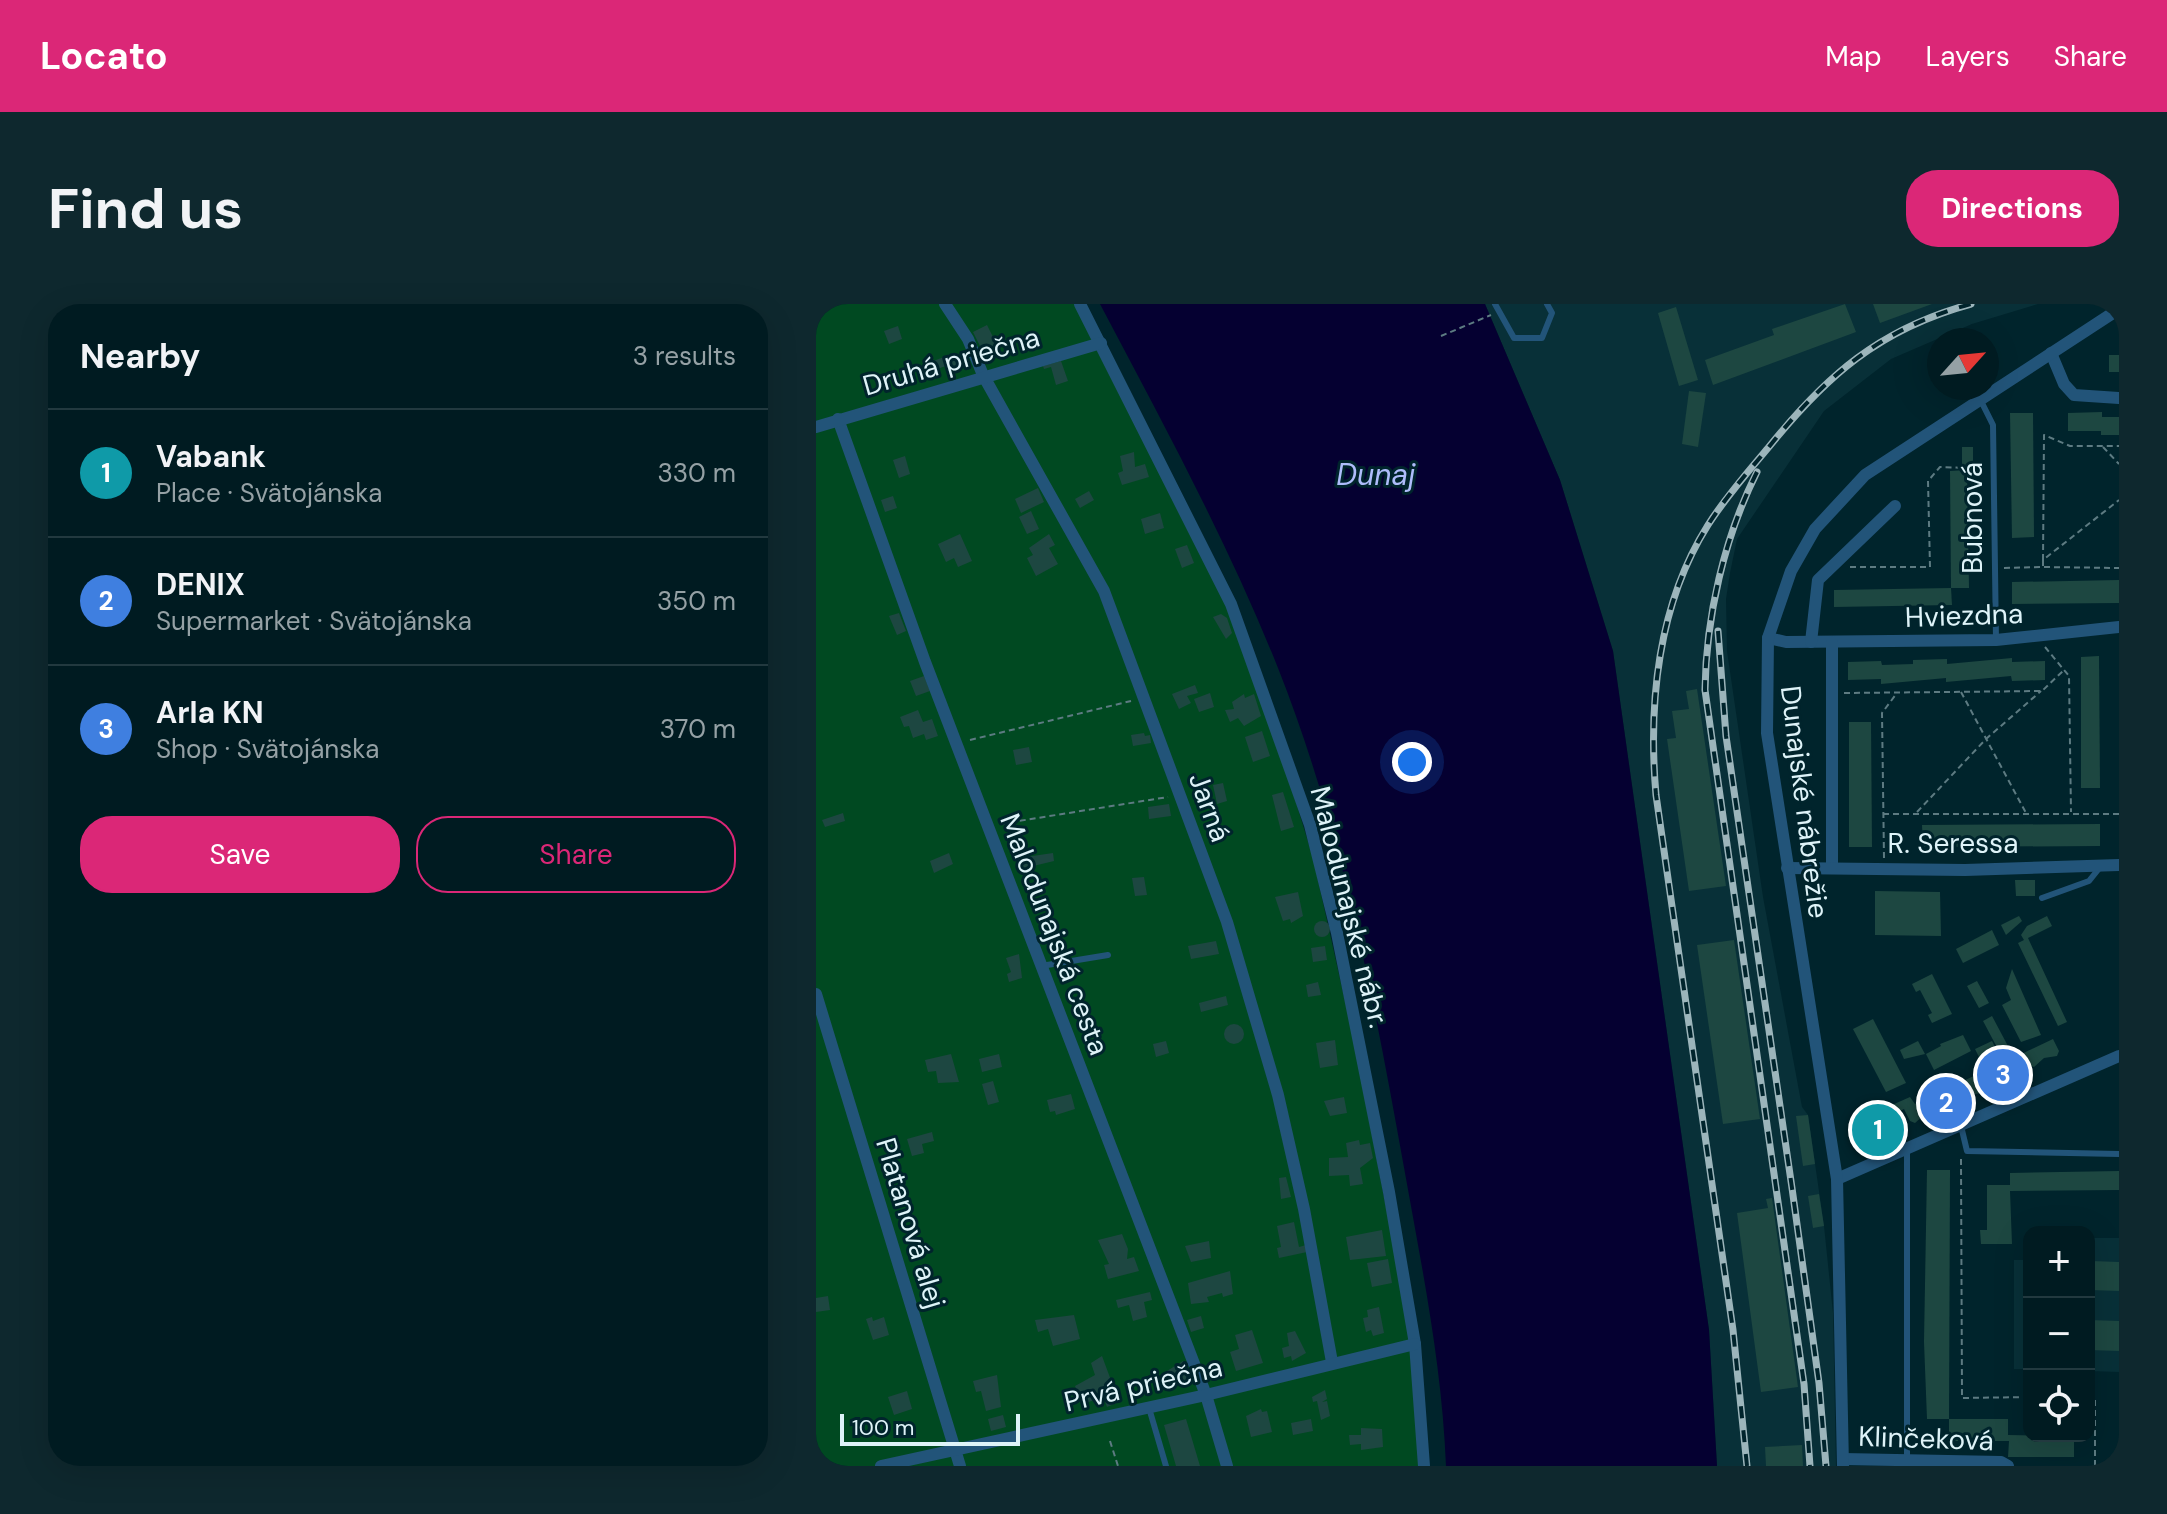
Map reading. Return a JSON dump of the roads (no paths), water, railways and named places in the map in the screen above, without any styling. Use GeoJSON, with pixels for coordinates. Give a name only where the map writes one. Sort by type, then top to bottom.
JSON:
{"type":"FeatureCollection","features":[{"type":"Feature","properties":{"kind":"street","name":"Jarná"},"geometry":{"type":"LineString","coordinates":[[945,304],[968,339],[983,375],[1104,591],[1181,795],[1227,922],[1278,1095],[1304,1209],[1332,1362]]}},
{"type":"Feature","properties":{"kind":"street","name":"Malodunajské nábr."},"geometry":{"type":"LineString","coordinates":[[1080,304],[1231,604],[1310,825],[1337,933],[1415,1344],[1424,1466]]}},
{"type":"Feature","properties":{"kind":"street","name":"Dunajské nábrežie"},"geometry":{"type":"LineString","coordinates":[[1999,387],[2119,309]]}},
{"type":"Feature","properties":{"kind":"street","name":"Druhá priečna"},"geometry":{"type":"LineString","coordinates":[[816,427],[983,375],[1101,343]]}},
{"type":"Feature","properties":{"kind":"street"},"geometry":{"type":"LineString","coordinates":[[2051,353],[2064,384],[2074,395],[2119,398]]}},
{"type":"Feature","properties":{"kind":"street","name":"Dunajské nábrežie"},"geometry":{"type":"LineString","coordinates":[[1843,1462],[1837,1179],[1767,733],[1768,638],[1791,571],[1815,529],[1837,502],[1901,449],[1978,400]]}},
{"type":"Feature","properties":{"kind":"street","name":"Malodunajská cesta"},"geometry":{"type":"LineString","coordinates":[[838,419],[956,744],[1206,1395],[1227,1466]]}},
{"type":"Feature","properties":{"kind":"street"},"geometry":{"type":"LineString","coordinates":[[1811,642],[1818,580],[1895,506]]}},
{"type":"Feature","properties":{"kind":"street","name":"Hviezdna"},"geometry":{"type":"LineString","coordinates":[[1768,638],[1811,642],[1996,640],[2119,627]]}},
{"type":"Feature","properties":{"kind":"street","name":"Dunajské nábrežie"},"geometry":{"type":"LineString","coordinates":[[1832,642],[1832,867]]}},
{"type":"Feature","properties":{"kind":"street","name":"R. Seressa"},"geometry":{"type":"LineString","coordinates":[[1787,868],[1965,870],[2119,865]]}},
{"type":"Feature","properties":{"kind":"street","name":"Platanová alej"},"geometry":{"type":"LineString","coordinates":[[816,994],[960,1466]]}},
{"type":"Feature","properties":{"kind":"street"},"geometry":{"type":"LineString","coordinates":[[1837,1179],[2119,1056]]}},
{"type":"Feature","properties":{"kind":"street","name":"Prvá priečna"},"geometry":{"type":"LineString","coordinates":[[881,1466],[1206,1395],[1415,1344]]}},
{"type":"Feature","properties":{"kind":"street","name":"Klinčeková"},"geometry":{"type":"LineString","coordinates":[[1843,1462],[1891,1463],[1907,1459],[2001,1462],[2008,1466]]}},
{"type":"Feature","properties":{"kind":"lane"},"geometry":{"type":"LineString","coordinates":[[1495,304],[1514,338],[1542,338],[1552,313],[1547,304]]}},
{"type":"Feature","properties":{"kind":"lane","name":"Bubnová"},"geometry":{"type":"LineString","coordinates":[[1980,400],[1993,425],[1996,640]]}},
{"type":"Feature","properties":{"kind":"lane"},"geometry":{"type":"LineString","coordinates":[[2042,898],[2089,881],[2101,866]]}},
{"type":"Feature","properties":{"kind":"lane"},"geometry":{"type":"LineString","coordinates":[[1041,966],[1108,955]]}},
{"type":"Feature","properties":{"kind":"lane"},"geometry":{"type":"LineString","coordinates":[[1961,1126],[1967,1151],[2119,1154]]}},
{"type":"Feature","properties":{"kind":"lane"},"geometry":{"type":"LineString","coordinates":[[1907,1151],[1907,1459]]}},
{"type":"Feature","properties":{"kind":"lane"},"geometry":{"type":"LineString","coordinates":[[1149,1408],[1166,1466]]}},
{"type":"Feature","properties":{"kind":"water","name":"Dunaj"},"geometry":{"type":"Polygon","coordinates":[[[1100,304],[1485,304],[1560,480],[1613,651],[1709,1330],[1717,1466],[1446,1466],[1435,1351],[1392,1099],[1353,912],[1320,789],[1259,621],[1194,484],[1100,304]]]}},
{"type":"Feature","properties":{"kind":"railway"},"geometry":{"type":"LineString","coordinates":[[1747,1466],[1733,1330],[1656,795],[1654,725],[1660,655],[1678,588],[1708,525],[1790,422],[1833,377],[1857,358],[1909,327],[1971,304]]}},
{"type":"Feature","properties":{"kind":"railway"},"geometry":{"type":"LineString","coordinates":[[1757,472],[1735,524],[1719,578],[1709,634],[1705,690],[1804,1384],[1810,1466]]}},
{"type":"Feature","properties":{"kind":"railway"},"geometry":{"type":"LineString","coordinates":[[1718,631],[1726,736],[1819,1383],[1826,1466]]}},
{"type":"Feature","properties":{"kind":"place","name":"Arla KN"},"geometry":{"type":"Point","coordinates":[2003,1075]}},
{"type":"Feature","properties":{"kind":"place","name":"DENIX"},"geometry":{"type":"Point","coordinates":[1946,1103]}},
{"type":"Feature","properties":{"kind":"place","name":"Vabank"},"geometry":{"type":"Point","coordinates":[1878,1130]}}]}
